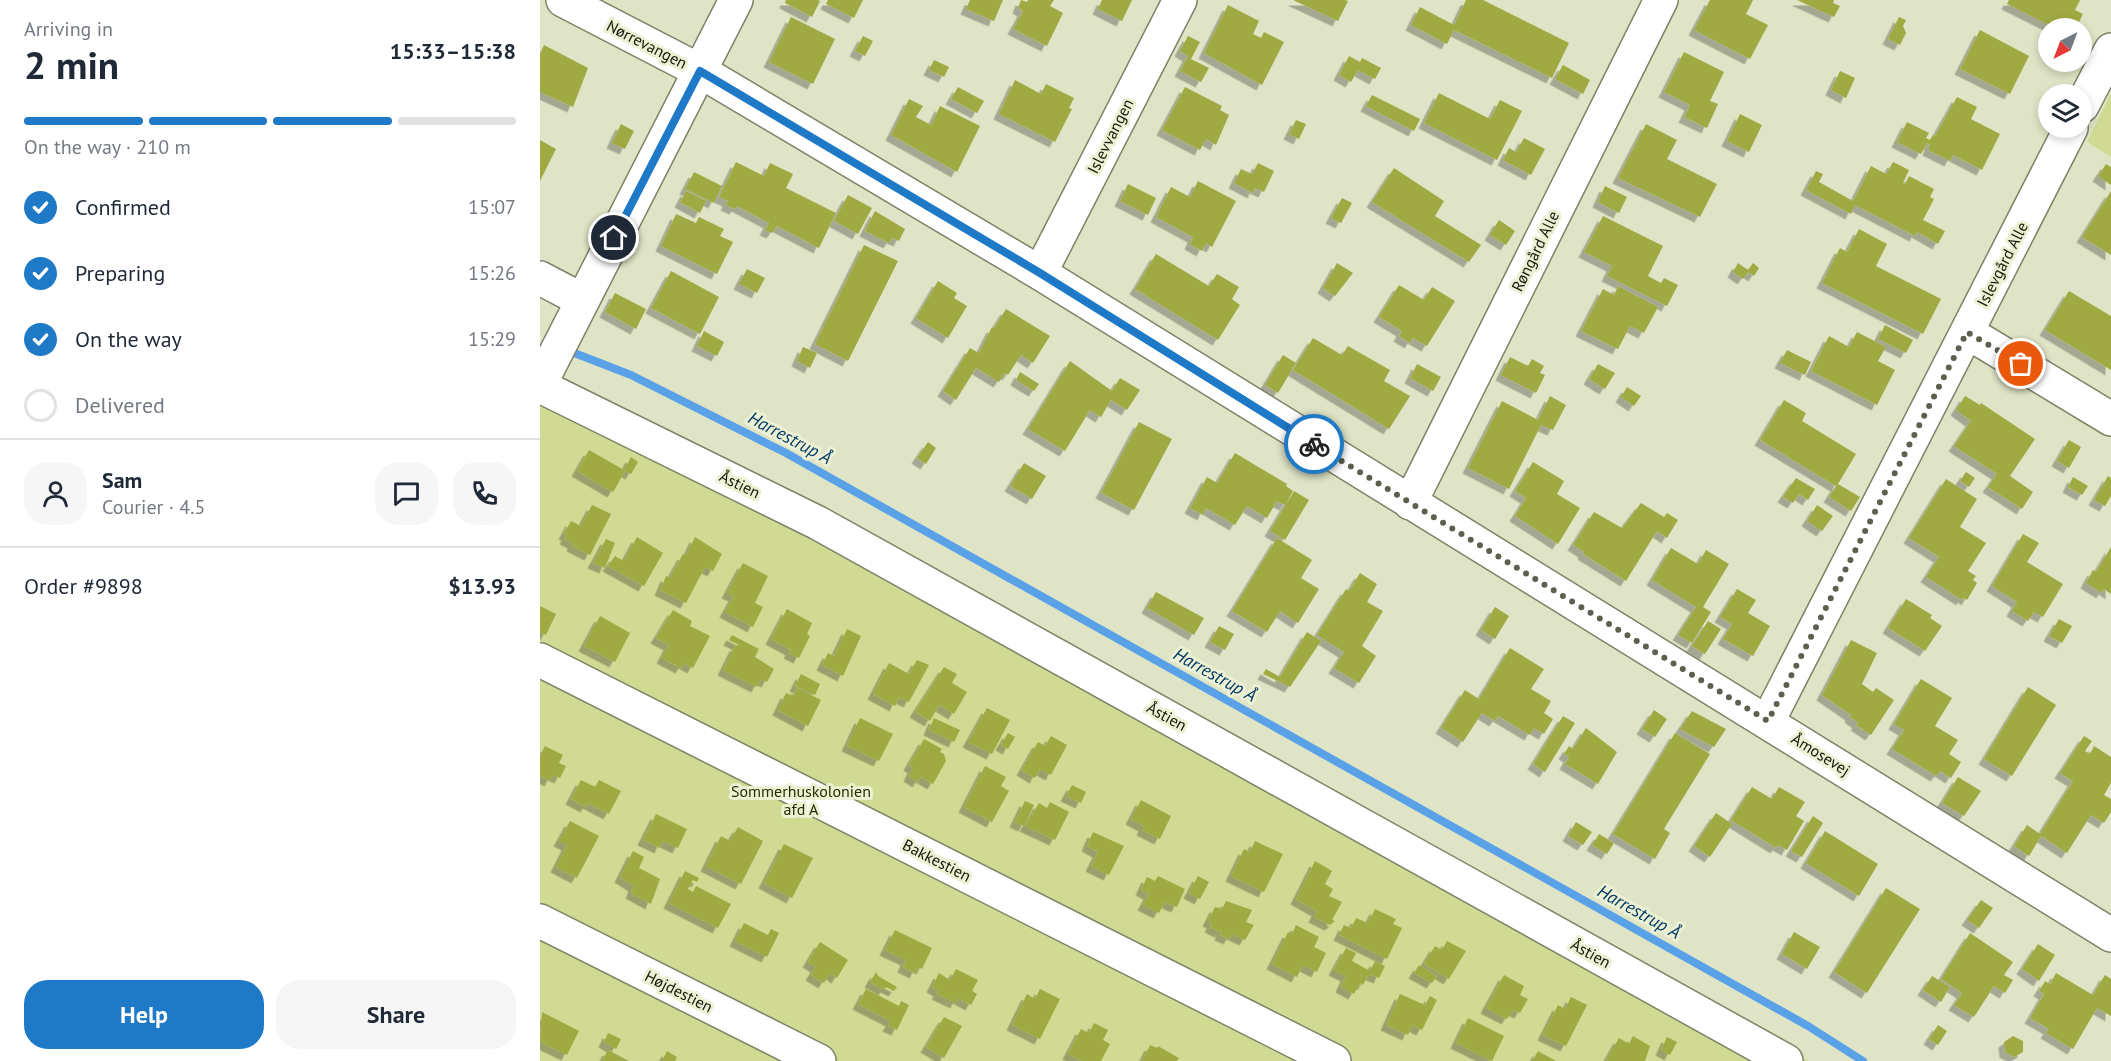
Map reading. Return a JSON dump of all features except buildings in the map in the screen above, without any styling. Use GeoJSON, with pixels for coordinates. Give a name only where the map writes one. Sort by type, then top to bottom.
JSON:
{"type":"FeatureCollection","features":[{"type":"Feature","properties":{"kind":"street","name":"Nørrevangen"},"geometry":{"type":"LineString","coordinates":[[563,0],[700,71]]}},
{"type":"Feature","properties":{"kind":"street","name":"Nørrevangen"},"geometry":{"type":"LineString","coordinates":[[541,382],[736,0]]}},
{"type":"Feature","properties":{"kind":"street","name":"Islevvangen"},"geometry":{"type":"LineString","coordinates":[[1040,273],[1180,0]]}},
{"type":"Feature","properties":{"kind":"street","name":"Røngård Alle"},"geometry":{"type":"LineString","coordinates":[[1410,503],[1661,0]]}},
{"type":"Feature","properties":{"kind":"street"},"geometry":{"type":"LineString","coordinates":[[2092,87],[2111,50]]}},
{"type":"Feature","properties":{"kind":"street","name":"Åmosevej"},"geometry":{"type":"LineString","coordinates":[[700,71],[1040,273],[2111,935]]}},
{"type":"Feature","properties":{"kind":"street","name":"Islevgård Alle"},"geometry":{"type":"LineString","coordinates":[[1768,721],[2066,138]]}},
{"type":"Feature","properties":{"kind":"street"},"geometry":{"type":"LineString","coordinates":[[540,278],[576,312]]}},
{"type":"Feature","properties":{"kind":"street"},"geometry":{"type":"LineString","coordinates":[[1967,332],[2111,419]]}},
{"type":"Feature","properties":{"kind":"street","name":"Åstien"},"geometry":{"type":"LineString","coordinates":[[541,382],[818,523],[1786,1061]]}},
{"type":"Feature","properties":{"kind":"street","name":"Bakkestien"},"geometry":{"type":"LineString","coordinates":[[540,660],[1294,1052],[1334,1061]]}},
{"type":"Feature","properties":{"kind":"street","name":"Højdestien"},"geometry":{"type":"LineString","coordinates":[[540,921],[819,1061]]}},
{"type":"Feature","properties":{"kind":"green space"},"geometry":{"type":"Polygon","coordinates":[[[2111,93],[2111,157],[2087,142],[2089,138],[2092,138],[2092,132],[2111,93]]]}},
{"type":"Feature","properties":{"kind":"green space","name":"Sommerhuskolonien afd A"},"geometry":{"type":"Polygon","coordinates":[[[540,373],[974,595],[1809,1061],[540,1061],[540,373]]]}},
{"type":"Feature","properties":{"kind":"waterway","name":"Harrestrup Å"},"geometry":{"type":"LineString","coordinates":[[564,349],[631,375],[786,453],[1808,1026],[1863,1061]]}},
{"type":"Feature","properties":{"kind":"way so far"},"geometry":{"type":"LineString","coordinates":[[1314,444],[1768,721],[1967,332],[2021,364]]}},
{"type":"Feature","properties":{"kind":"route"},"geometry":{"type":"LineString","coordinates":[[614,238],[700,71],[1040,273],[1314,444]]}}]}
